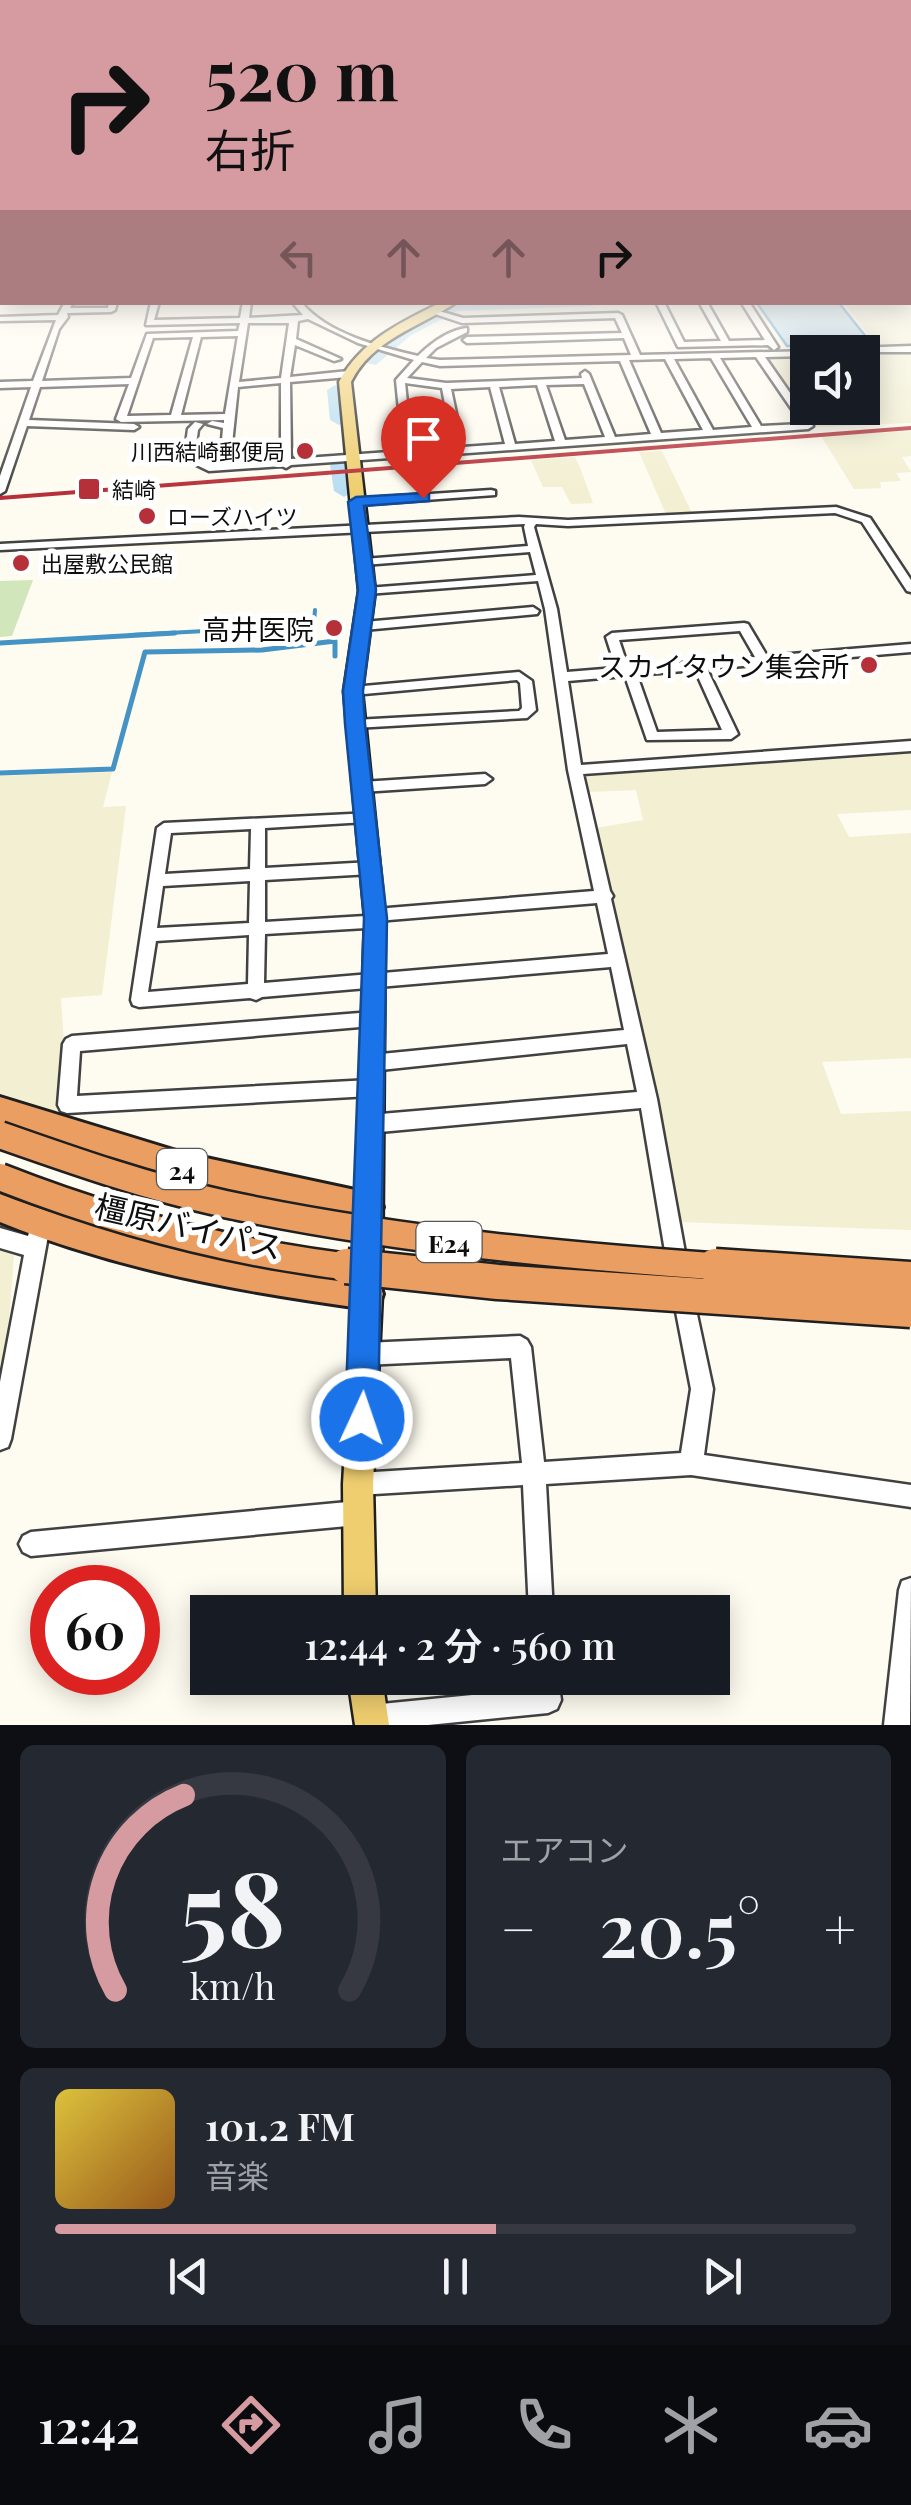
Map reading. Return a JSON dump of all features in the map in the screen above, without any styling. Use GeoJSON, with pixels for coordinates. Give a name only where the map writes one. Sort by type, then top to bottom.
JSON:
{"type":"FeatureCollection","features":[{"type":"Feature","properties":{"kind":"highway","name":"橿原バイパス"},"geometry":{"type":"LineString","coordinates":[[0,1110],[64,1118],[150,1161],[260,1188],[369,1207]]}},
{"type":"Feature","properties":{"kind":"highway","name":"E24"},"geometry":{"type":"LineString","coordinates":[[0,1135],[110,1175],[255,1212],[359,1232],[650,1262],[911,1279]]}},
{"type":"Feature","properties":{"kind":"highway","name":"E24"},"geometry":{"type":"LineString","coordinates":[[0,1177],[92,1213],[154,1230],[363,1270],[911,1310]]}},
{"type":"Feature","properties":{"kind":"highway","name":"橿原バイパス"},"geometry":{"type":"LineString","coordinates":[[0,1208],[37,1236],[116,1248],[241,1276],[368,1294]]}},
{"type":"Feature","properties":{"kind":"main road"},"geometry":{"type":"LineString","coordinates":[[360,1595],[358,1484],[368,1294],[376,918],[353,691],[367,590],[356,502],[348,374],[377,346],[402,330]]}},
{"type":"Feature","properties":{"kind":"main road"},"geometry":{"type":"LineString","coordinates":[[367,1695],[371,1722]]}},
{"type":"Feature","properties":{"kind":"street"},"geometry":{"type":"LineString","coordinates":[[0,491],[58,330]]}},
{"type":"Feature","properties":{"kind":"street"},"geometry":{"type":"LineString","coordinates":[[286,464],[285,382],[292,330]]}},
{"type":"Feature","properties":{"kind":"street"},"geometry":{"type":"LineString","coordinates":[[339,330],[416,360],[472,363],[790,354]]}},
{"type":"Feature","properties":{"kind":"street"},"geometry":{"type":"LineString","coordinates":[[408,456],[400,380],[416,360],[464,330]]}},
{"type":"Feature","properties":{"kind":"street"},"geometry":{"type":"LineString","coordinates":[[465,330],[472,363]]}},
{"type":"Feature","properties":{"kind":"street"},"geometry":{"type":"LineString","coordinates":[[479,330],[628,336]]}},
{"type":"Feature","properties":{"kind":"street"},"geometry":{"type":"LineString","coordinates":[[625,330],[637,358]]}},
{"type":"Feature","properties":{"kind":"street"},"geometry":{"type":"LineString","coordinates":[[674,330],[681,345],[771,342]]}},
{"type":"Feature","properties":{"kind":"street"},"geometry":{"type":"LineString","coordinates":[[719,330],[726,343]]}},
{"type":"Feature","properties":{"kind":"street"},"geometry":{"type":"LineString","coordinates":[[764,330],[779,354]]}},
{"type":"Feature","properties":{"kind":"street"},"geometry":{"type":"LineString","coordinates":[[225,466],[243,333],[150,336],[121,419],[230,421]]}},
{"type":"Feature","properties":{"kind":"street"},"geometry":{"type":"LineString","coordinates":[[175,418],[198,334]]}},
{"type":"Feature","properties":{"kind":"street"},"geometry":{"type":"LineString","coordinates":[[291,340],[337,359]]}},
{"type":"Feature","properties":{"kind":"street"},"geometry":{"type":"LineString","coordinates":[[880,350],[907,349],[911,360]]}},
{"type":"Feature","properties":{"kind":"street"},"geometry":{"type":"LineString","coordinates":[[192,426],[189,460],[195,466],[225,466],[808,426],[760,355]]}},
{"type":"Feature","properties":{"kind":"street"},"geometry":{"type":"LineString","coordinates":[[716,356],[758,429]]}},
{"type":"Feature","properties":{"kind":"street"},"geometry":{"type":"LineString","coordinates":[[669,358],[709,432]]}},
{"type":"Feature","properties":{"kind":"street"},"geometry":{"type":"LineString","coordinates":[[624,359],[657,436]]}},
{"type":"Feature","properties":{"kind":"street"},"geometry":{"type":"LineString","coordinates":[[580,360],[611,440]]}},
{"type":"Feature","properties":{"kind":"street"},"geometry":{"type":"LineString","coordinates":[[234,385],[348,374]]}},
{"type":"Feature","properties":{"kind":"street"},"geometry":{"type":"LineString","coordinates":[[400,380],[446,386],[587,381]]}},
{"type":"Feature","properties":{"kind":"street"},"geometry":{"type":"LineString","coordinates":[[0,385],[134,381]]}},
{"type":"Feature","properties":{"kind":"street"},"geometry":{"type":"LineString","coordinates":[[542,383],[561,444]]}},
{"type":"Feature","properties":{"kind":"street"},"geometry":{"type":"LineString","coordinates":[[446,386],[460,452]]}},
{"type":"Feature","properties":{"kind":"street"},"geometry":{"type":"LineString","coordinates":[[494,386],[511,448]]}},
{"type":"Feature","properties":{"kind":"street"},"geometry":{"type":"LineString","coordinates":[[26,423],[192,426],[230,421]]}},
{"type":"Feature","properties":{"kind":"street"},"geometry":{"type":"LineString","coordinates":[[356,502],[491,493]]}},
{"type":"Feature","properties":{"kind":"street"},"geometry":{"type":"LineString","coordinates":[[0,546],[532,521],[854,512],[866,520],[911,589]]}},
{"type":"Feature","properties":{"kind":"street"},"geometry":{"type":"LineString","coordinates":[[532,521],[529,527],[551,609],[575,770],[648,1099],[662,1192],[702,1389],[691,1464]]}},
{"type":"Feature","properties":{"kind":"street"},"geometry":{"type":"LineString","coordinates":[[364,562],[529,549]]}},
{"type":"Feature","properties":{"kind":"street"},"geometry":{"type":"LineString","coordinates":[[367,590],[536,578]]}},
{"type":"Feature","properties":{"kind":"street"},"geometry":{"type":"LineString","coordinates":[[364,626],[533,612]]}},
{"type":"Feature","properties":{"kind":"street"},"geometry":{"type":"LineString","coordinates":[[700,666],[731,734],[652,737],[612,637],[744,627],[764,661]]}},
{"type":"Feature","properties":{"kind":"street"},"geometry":{"type":"LineString","coordinates":[[561,677],[911,648]]}},
{"type":"Feature","properties":{"kind":"street"},"geometry":{"type":"LineString","coordinates":[[353,691],[519,676],[526,681],[529,710],[522,714],[355,724]]}},
{"type":"Feature","properties":{"kind":"street"},"geometry":{"type":"LineString","coordinates":[[575,770],[911,746]]}},
{"type":"Feature","properties":{"kind":"street"},"geometry":{"type":"LineString","coordinates":[[362,787],[485,779]]}},
{"type":"Feature","properties":{"kind":"street"},"geometry":{"type":"LineString","coordinates":[[366,817],[164,828],[139,1000],[619,960]]}},
{"type":"Feature","properties":{"kind":"street"},"geometry":{"type":"LineString","coordinates":[[256,993],[258,822]]}},
{"type":"Feature","properties":{"kind":"street"},"geometry":{"type":"LineString","coordinates":[[156,880],[371,868]]}},
{"type":"Feature","properties":{"kind":"street"},"geometry":{"type":"LineString","coordinates":[[148,935],[366,922],[606,896]]}},
{"type":"Feature","properties":{"kind":"street"},"geometry":{"type":"LineString","coordinates":[[370,1088],[64,1118],[72,1044],[372,1019]]}},
{"type":"Feature","properties":{"kind":"street"},"geometry":{"type":"LineString","coordinates":[[371,1063],[635,1036]]}},
{"type":"Feature","properties":{"kind":"street"},"geometry":{"type":"LineString","coordinates":[[369,1124],[648,1099]]}},
{"type":"Feature","properties":{"kind":"street"},"geometry":{"type":"LineString","coordinates":[[0,1238],[37,1236],[0,1439]]}},
{"type":"Feature","properties":{"kind":"street"},"geometry":{"type":"LineString","coordinates":[[365,1354],[520,1347],[534,1472],[540,1595]]}},
{"type":"Feature","properties":{"kind":"street"},"geometry":{"type":"LineString","coordinates":[[358,1484],[691,1464],[911,1496]]}},
{"type":"Feature","properties":{"kind":"street"},"geometry":{"type":"LineString","coordinates":[[31,1544],[358,1514]]}},
{"type":"Feature","properties":{"kind":"street"},"geometry":{"type":"LineString","coordinates":[[897,1725],[911,1590]]}},
{"type":"Feature","properties":{"kind":"street"},"geometry":{"type":"LineString","coordinates":[[371,1722],[548,1700],[548,1695]]}},
{"type":"Feature","properties":{"kind":"shaded area"},"geometry":{"type":"Polygon","coordinates":[[[865,330],[911,330],[911,346],[880,347],[880,335],[869,335],[865,330]]]}},
{"type":"Feature","properties":{"kind":"shaded area"},"geometry":{"type":"Polygon","coordinates":[[[911,353],[911,423],[880,424],[880,354],[911,353]]]}},
{"type":"Feature","properties":{"kind":"shaded area"},"geometry":{"type":"Polygon","coordinates":[[[790,359],[790,390],[768,360],[790,359]]]}},
{"type":"Feature","properties":{"kind":"shaded area"},"geometry":{"type":"Polygon","coordinates":[[[911,431],[911,456],[902,457],[911,472],[896,473],[901,481],[880,482],[881,488],[854,489],[821,436],[911,431]]]}},
{"type":"Feature","properties":{"kind":"shaded area"},"geometry":{"type":"Polygon","coordinates":[[[662,451],[692,513],[666,514],[639,452],[662,451]]]}},
{"type":"Feature","properties":{"kind":"shaded area"},"geometry":{"type":"Polygon","coordinates":[[[575,457],[593,503],[571,504],[562,487],[543,487],[531,460],[575,457]]]}},
{"type":"Feature","properties":{"kind":"shaded area"},"geometry":{"type":"Polygon","coordinates":[[[911,751],[911,810],[837,814],[849,837],[911,833],[911,1058],[822,1062],[841,1114],[911,1111],[911,1230],[678,1222],[656,1087],[596,828],[643,820],[636,790],[588,792],[583,774],[911,751]]]}},
{"type":"Feature","properties":{"kind":"shaded area"},"geometry":{"type":"Polygon","coordinates":[[[112,772],[103,807],[126,806],[102,995],[61,998],[64,1043],[56,1112],[31,1114],[0,1098],[0,776],[112,772]]]}},
{"type":"Feature","properties":{"kind":"shaded area"},"geometry":{"type":"Polygon","coordinates":[[[0,1248],[14,1255],[0,1436],[0,1248]]]}},
{"type":"Feature","properties":{"kind":"green space"},"geometry":{"type":"Polygon","coordinates":[[[33,580],[12,636],[0,637],[0,581],[33,580]]]}},
{"type":"Feature","properties":{"kind":"water"},"geometry":{"type":"Polygon","coordinates":[[[776,330],[861,330],[865,335],[790,335],[790,346],[776,330]]]}},
{"type":"Feature","properties":{"kind":"waterway"},"geometry":{"type":"LineString","coordinates":[[370,362],[410,330]]}},
{"type":"Feature","properties":{"kind":"waterway"},"geometry":{"type":"LineString","coordinates":[[335,390],[339,420]]}},
{"type":"Feature","properties":{"kind":"waterway"},"geometry":{"type":"LineString","coordinates":[[339,465],[344,491]]}},
{"type":"Feature","properties":{"kind":"waterway"},"geometry":{"type":"LineString","coordinates":[[314,625],[315,610]]}},
{"type":"Feature","properties":{"kind":"waterway"},"geometry":{"type":"LineString","coordinates":[[131,635],[314,625]]}},
{"type":"Feature","properties":{"kind":"waterway"},"geometry":{"type":"LineString","coordinates":[[313,635],[314,625]]}},
{"type":"Feature","properties":{"kind":"waterway"},"geometry":{"type":"LineString","coordinates":[[0,643],[175,633]]}},
{"type":"Feature","properties":{"kind":"waterway"},"geometry":{"type":"LineString","coordinates":[[313,643],[314,633]]}},
{"type":"Feature","properties":{"kind":"waterway"},"geometry":{"type":"LineString","coordinates":[[0,773],[113,769],[145,652],[262,650],[335,641],[335,656]]}},
{"type":"Feature","properties":{"kind":"railway"},"geometry":{"type":"LineString","coordinates":[[0,498],[911,428]]}},
{"type":"Feature","properties":{"kind":"place","name":"川西結崎郵便局"},"geometry":{"type":"Point","coordinates":[305,451]}},
{"type":"Feature","properties":{"kind":"place","name":"結崎"},"geometry":{"type":"Point","coordinates":[89,489]}},
{"type":"Feature","properties":{"kind":"place","name":"ローズハイツ"},"geometry":{"type":"Point","coordinates":[147,516]}},
{"type":"Feature","properties":{"kind":"place","name":"出屋敷公民館"},"geometry":{"type":"Point","coordinates":[21,563]}},
{"type":"Feature","properties":{"kind":"place","name":"高井医院"},"geometry":{"type":"Point","coordinates":[334,628]}},
{"type":"Feature","properties":{"kind":"place","name":"スカイタウン集会所"},"geometry":{"type":"Point","coordinates":[869,665]}},
{"type":"Feature","properties":{"kind":"route"},"geometry":{"type":"LineString","coordinates":[[362,1419],[376,918],[353,691],[367,603],[356,502],[423,498]]}}]}
